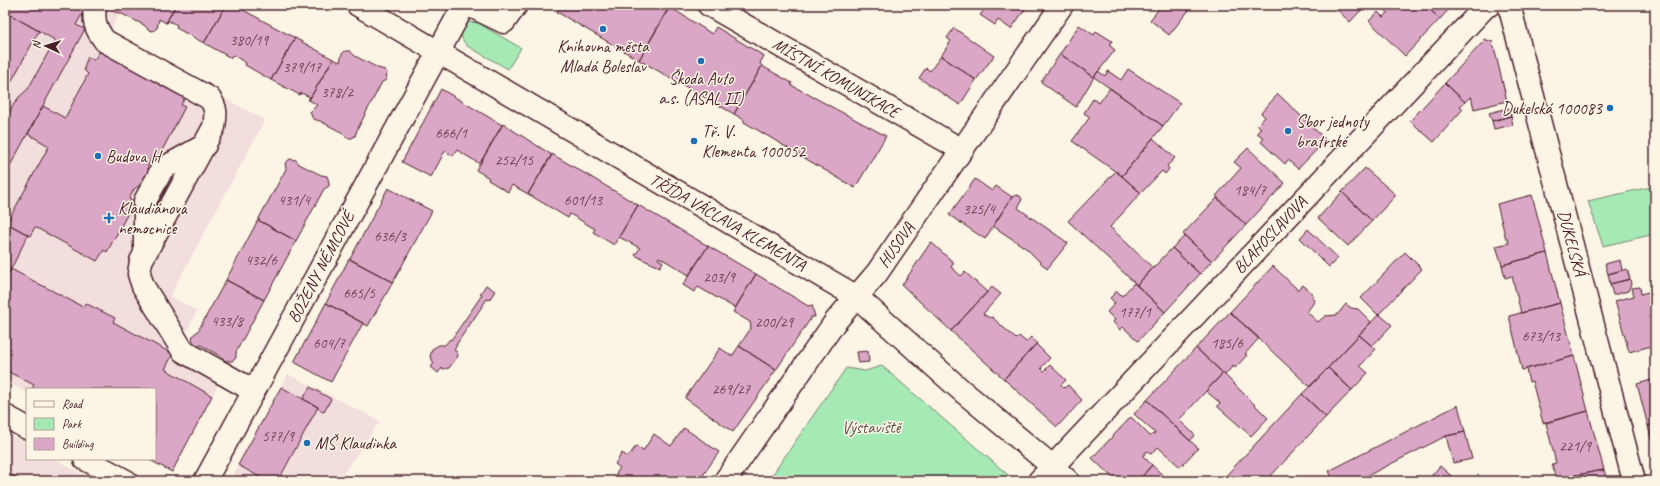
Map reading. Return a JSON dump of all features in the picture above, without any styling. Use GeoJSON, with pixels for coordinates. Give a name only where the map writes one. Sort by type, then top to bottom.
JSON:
{"type":"FeatureCollection","features":[{"type":"Feature","properties":{"kind":"street"},"geometry":{"type":"LineString","coordinates":[[95,5],[93,18],[98,32],[105,41],[209,98],[215,105],[216,116],[214,127],[141,261],[139,274],[143,286],[183,352],[254,390]]}},
{"type":"Feature","properties":{"kind":"street","name":"TŘÍDA VÁCLAVA KLEMENTA"},"geometry":{"type":"LineString","coordinates":[[358,5],[857,297],[961,390],[1046,473],[1068,481]]}},
{"type":"Feature","properties":{"kind":"street","name":"BOŽENY NĚMCOVÉ"},"geometry":{"type":"LineString","coordinates":[[205,481],[437,52],[464,5]]}},
{"type":"Feature","properties":{"kind":"street"},"geometry":{"type":"LineString","coordinates":[[469,5],[504,22],[516,5]]}},
{"type":"Feature","properties":{"kind":"street","name":"MÍSTNÍ KOMUNIKACE"},"geometry":{"type":"LineString","coordinates":[[709,5],[962,150]]}},
{"type":"Feature","properties":{"kind":"street","name":"HUSOVA"},"geometry":{"type":"LineString","coordinates":[[725,481],[834,322],[857,297],[892,251],[1062,5]]}},
{"type":"Feature","properties":{"kind":"street","name":"BLAHOSLAVOVA"},"geometry":{"type":"LineString","coordinates":[[1046,473],[1489,5]]}},
{"type":"Feature","properties":{"kind":"street","name":"DUKELSKÁ"},"geometry":{"type":"LineString","coordinates":[[1510,5],[1634,481]]}},
{"type":"Feature","properties":{"kind":"street"},"geometry":{"type":"LineString","coordinates":[[145,254],[145,201],[157,178],[162,169],[205,145]]}},
{"type":"Feature","properties":{"kind":"street"},"geometry":{"type":"LineString","coordinates":[[5,416],[26,427]]}},
{"type":"Feature","properties":{"kind":"street"},"geometry":{"type":"LineString","coordinates":[[87,460],[126,481]]}},
{"type":"Feature","properties":{"kind":"shaded area","name":"Klaudiánova nemocnice"},"geometry":{"type":"Polygon","coordinates":[[[5,5],[110,5],[114,12],[120,13],[108,36],[265,120],[170,296],[197,311],[185,336],[192,340],[196,345],[185,367],[218,385],[172,472],[150,460],[156,460],[156,388],[26,388],[26,392],[5,381],[5,5]]]}},
{"type":"Feature","properties":{"kind":"shaded area","name":"MŠ Klaudinka"},"geometry":{"type":"Polygon","coordinates":[[[288,374],[380,421],[338,481],[235,481],[231,479],[288,374]]]}},
{"type":"Feature","properties":{"kind":"shaded area"},"geometry":{"type":"Polygon","coordinates":[[[5,432],[26,443],[26,460],[57,460],[94,481],[5,481],[5,432]]]}},
{"type":"Feature","properties":{"kind":"green space"},"geometry":{"type":"Polygon","coordinates":[[[470,22],[478,23],[521,48],[508,69],[464,43],[461,33],[466,24],[470,22]]]}},
{"type":"Feature","properties":{"kind":"green space"},"geometry":{"type":"Polygon","coordinates":[[[1655,186],[1655,234],[1603,246],[1588,201],[1655,186]]]}},
{"type":"Feature","properties":{"kind":"green space","name":"Výstaviště"},"geometry":{"type":"Polygon","coordinates":[[[882,366],[1015,481],[768,481],[846,368],[865,371],[882,366]]]}},
{"type":"Feature","properties":{"kind":"building"},"geometry":{"type":"Polygon","coordinates":[[[5,5],[87,5],[76,25],[85,29],[5,175],[5,132],[12,107],[19,97],[28,89],[55,40],[5,12],[5,5]]]}},
{"type":"Feature","properties":{"kind":"building"},"geometry":{"type":"Polygon","coordinates":[[[176,5],[226,5],[204,43],[176,28],[177,25],[169,21],[166,23],[176,5]]]}},
{"type":"Feature","properties":{"kind":"building"},"geometry":{"type":"Polygon","coordinates":[[[176,5],[166,23],[159,19],[157,28],[153,31],[120,13],[114,12],[111,6],[176,5]]]}},
{"type":"Feature","properties":{"kind":"building"},"geometry":{"type":"Polygon","coordinates":[[[226,5],[234,5],[295,38],[271,80],[245,65],[246,63],[233,55],[231,58],[204,43],[226,5]]]}},
{"type":"Feature","properties":{"kind":"building"},"geometry":{"type":"Polygon","coordinates":[[[562,5],[670,5],[639,60],[557,12],[562,5]]]}},
{"type":"Feature","properties":{"kind":"building"},"geometry":{"type":"Polygon","coordinates":[[[977,5],[1028,5],[1011,29],[998,20],[995,25],[980,15],[984,10],[977,5]]]}},
{"type":"Feature","properties":{"kind":"building"},"geometry":{"type":"Polygon","coordinates":[[[1162,5],[1193,5],[1169,35],[1150,20],[1162,5]]]}},
{"type":"Feature","properties":{"kind":"building"},"geometry":{"type":"Polygon","coordinates":[[[1332,5],[1363,5],[1365,6],[1350,22],[1332,5]]]}},
{"type":"Feature","properties":{"kind":"building"},"geometry":{"type":"Polygon","coordinates":[[[1385,5],[1425,5],[1440,19],[1405,56],[1369,21],[1378,12],[1383,17],[1388,13],[1383,7],[1385,5]]]}},
{"type":"Feature","properties":{"kind":"building"},"geometry":{"type":"Polygon","coordinates":[[[1425,5],[1453,5],[1440,19],[1425,5]]]}},
{"type":"Feature","properties":{"kind":"building","name":"Škoda Auto a.s. (ASAL II)"},"geometry":{"type":"Polygon","coordinates":[[[670,7],[712,34],[716,27],[764,56],[760,63],[762,66],[734,114],[639,60],[670,7]]]}},
{"type":"Feature","properties":{"kind":"building"},"geometry":{"type":"Polygon","coordinates":[[[5,12],[39,31],[5,93],[5,12]]]}},
{"type":"Feature","properties":{"kind":"building"},"geometry":{"type":"Polygon","coordinates":[[[1079,25],[1094,35],[1096,31],[1112,41],[1109,45],[1115,50],[1094,77],[1060,54],[1079,25]]]}},
{"type":"Feature","properties":{"kind":"building"},"geometry":{"type":"Polygon","coordinates":[[[954,28],[994,56],[976,80],[941,56],[951,41],[947,38],[954,28]]]}},
{"type":"Feature","properties":{"kind":"building"},"geometry":{"type":"Polygon","coordinates":[[[295,38],[333,59],[309,100],[310,97],[301,93],[300,95],[271,80],[295,38]]]}},
{"type":"Feature","properties":{"kind":"building"},"geometry":{"type":"Polygon","coordinates":[[[1484,39],[1493,42],[1492,46],[1494,47],[1507,101],[1474,109],[1471,96],[1465,102],[1445,83],[1481,44],[1483,44],[1484,39]]]}},
{"type":"Feature","properties":{"kind":"building","name":"Budova H"},"geometry":{"type":"Polygon","coordinates":[[[100,51],[131,68],[187,94],[181,105],[185,107],[158,158],[153,155],[148,165],[148,173],[142,184],[134,189],[129,199],[134,202],[107,252],[104,250],[97,261],[35,227],[30,236],[7,223],[49,146],[28,134],[43,106],[65,118],[88,74],[84,70],[88,57],[94,60],[100,51]]]}},
{"type":"Feature","properties":{"kind":"building"},"geometry":{"type":"Polygon","coordinates":[[[345,51],[350,51],[355,56],[385,70],[387,73],[386,80],[382,82],[355,136],[352,138],[347,138],[343,133],[313,119],[310,112],[317,105],[309,100],[333,59],[340,62],[342,54],[345,51]]]}},
{"type":"Feature","properties":{"kind":"building"},"geometry":{"type":"Polygon","coordinates":[[[1060,54],[1094,77],[1076,107],[1041,82],[1060,54]]]}},
{"type":"Feature","properties":{"kind":"building"},"geometry":{"type":"Polygon","coordinates":[[[941,56],[976,80],[960,105],[919,78],[926,68],[930,71],[941,56]]]}},
{"type":"Feature","properties":{"kind":"building"},"geometry":{"type":"Polygon","coordinates":[[[762,66],[792,83],[791,85],[886,136],[855,188],[744,122],[744,120],[734,114],[762,66]]]}},
{"type":"Feature","properties":{"kind":"building"},"geometry":{"type":"Polygon","coordinates":[[[1128,69],[1180,103],[1163,126],[1094,77],[1098,71],[1105,76],[1108,71],[1121,80],[1128,69]]]}},
{"type":"Feature","properties":{"kind":"building"},"geometry":{"type":"Polygon","coordinates":[[[1445,83],[1465,102],[1460,106],[1463,109],[1434,142],[1410,121],[1445,83]]]}},
{"type":"Feature","properties":{"kind":"building"},"geometry":{"type":"Polygon","coordinates":[[[1110,88],[1163,126],[1122,176],[1072,141],[1090,117],[1084,113],[1093,99],[1099,103],[1110,88]]]}},
{"type":"Feature","properties":{"kind":"building"},"geometry":{"type":"Polygon","coordinates":[[[441,89],[502,125],[480,164],[457,150],[453,156],[445,151],[431,177],[402,162],[441,89]]]}},
{"type":"Feature","properties":{"kind":"building","name":"Sbor jednoty bratrské"},"geometry":{"type":"Polygon","coordinates":[[[1278,94],[1326,140],[1298,169],[1288,160],[1285,164],[1261,142],[1264,138],[1257,133],[1261,128],[1257,125],[1265,117],[1261,113],[1278,94]]]}},
{"type":"Feature","properties":{"kind":"building"},"geometry":{"type":"Polygon","coordinates":[[[1509,108],[1511,116],[1492,121],[1489,113],[1509,108]]]}},
{"type":"Feature","properties":{"kind":"building"},"geometry":{"type":"Polygon","coordinates":[[[1511,116],[1513,125],[1494,129],[1492,121],[1511,116]]]}},
{"type":"Feature","properties":{"kind":"building"},"geometry":{"type":"Polygon","coordinates":[[[503,124],[552,155],[528,194],[512,185],[508,192],[488,180],[489,178],[476,170],[503,124]]]}},
{"type":"Feature","properties":{"kind":"building"},"geometry":{"type":"Polygon","coordinates":[[[1153,138],[1175,158],[1167,166],[1169,169],[1165,174],[1162,171],[1141,193],[1122,176],[1153,138]]]}},
{"type":"Feature","properties":{"kind":"building"},"geometry":{"type":"Polygon","coordinates":[[[1248,148],[1285,183],[1246,225],[1216,196],[1241,168],[1234,162],[1248,148]]]}},
{"type":"Feature","properties":{"kind":"building"},"geometry":{"type":"Polygon","coordinates":[[[552,154],[638,205],[614,245],[593,232],[595,229],[570,214],[568,218],[528,194],[552,154]]]}},
{"type":"Feature","properties":{"kind":"building"},"geometry":{"type":"Polygon","coordinates":[[[290,159],[296,160],[299,164],[321,175],[327,176],[329,182],[329,186],[324,189],[296,241],[258,220],[286,169],[285,163],[290,159]]]}},
{"type":"Feature","properties":{"kind":"building"},"geometry":{"type":"Polygon","coordinates":[[[1365,168],[1396,195],[1372,221],[1342,192],[1365,168]]]}},
{"type":"Feature","properties":{"kind":"building"},"geometry":{"type":"Polygon","coordinates":[[[1116,171],[1141,193],[1110,227],[1153,268],[1137,285],[1068,221],[1116,171]]]}},
{"type":"Feature","properties":{"kind":"building"},"geometry":{"type":"Polygon","coordinates":[[[975,179],[992,191],[996,186],[1012,197],[985,239],[949,215],[975,179]]]}},
{"type":"Feature","properties":{"kind":"building"},"geometry":{"type":"Polygon","coordinates":[[[388,188],[432,211],[393,282],[350,259],[388,188]]]}},
{"type":"Feature","properties":{"kind":"building"},"geometry":{"type":"Polygon","coordinates":[[[1342,192],[1372,221],[1348,246],[1318,218],[1342,192]]]}},
{"type":"Feature","properties":{"kind":"building"},"geometry":{"type":"Polygon","coordinates":[[[1016,195],[1020,196],[1022,199],[1018,208],[1068,243],[1047,269],[1027,249],[993,226],[1012,197],[1016,195]]]}},
{"type":"Feature","properties":{"kind":"building"},"geometry":{"type":"Polygon","coordinates":[[[1532,195],[1547,253],[1502,265],[1496,246],[1509,243],[1507,238],[1506,239],[1497,204],[1532,195]]]}},
{"type":"Feature","properties":{"kind":"building"},"geometry":{"type":"Polygon","coordinates":[[[1217,198],[1246,225],[1212,261],[1183,234],[1217,198]]]}},
{"type":"Feature","properties":{"kind":"building"},"geometry":{"type":"Polygon","coordinates":[[[638,205],[708,246],[689,275],[659,257],[658,259],[663,262],[660,267],[644,260],[635,255],[640,248],[619,237],[638,205]]]}},
{"type":"Feature","properties":{"kind":"building"},"geometry":{"type":"Polygon","coordinates":[[[258,220],[296,241],[264,300],[226,280],[258,220]]]}},
{"type":"Feature","properties":{"kind":"building"},"geometry":{"type":"Polygon","coordinates":[[[5,222],[28,235],[5,281],[5,222]]]}},
{"type":"Feature","properties":{"kind":"building"},"geometry":{"type":"Polygon","coordinates":[[[1308,229],[1338,258],[1329,267],[1300,238],[1308,229]]]}},
{"type":"Feature","properties":{"kind":"building"},"geometry":{"type":"Polygon","coordinates":[[[1185,236],[1212,261],[1200,274],[1172,248],[1185,236]]]}},
{"type":"Feature","properties":{"kind":"building"},"geometry":{"type":"Polygon","coordinates":[[[931,242],[954,263],[951,267],[961,276],[965,272],[987,292],[951,331],[902,285],[931,242]]]}},
{"type":"Feature","properties":{"kind":"building"},"geometry":{"type":"Polygon","coordinates":[[[708,246],[756,274],[735,308],[698,287],[694,292],[683,285],[708,246]]]}},
{"type":"Feature","properties":{"kind":"building"},"geometry":{"type":"Polygon","coordinates":[[[1172,248],[1200,274],[1165,312],[1137,285],[1172,248]]]}},
{"type":"Feature","properties":{"kind":"building"},"geometry":{"type":"Polygon","coordinates":[[[1405,252],[1422,269],[1378,315],[1361,298],[1405,252]]]}},
{"type":"Feature","properties":{"kind":"building"},"geometry":{"type":"Polygon","coordinates":[[[1547,253],[1560,303],[1521,313],[1512,276],[1505,278],[1502,265],[1547,253]]]}},
{"type":"Feature","properties":{"kind":"building"},"geometry":{"type":"Polygon","coordinates":[[[349,259],[393,282],[368,326],[326,303],[349,259]]]}},
{"type":"Feature","properties":{"kind":"building"},"geometry":{"type":"Polygon","coordinates":[[[1620,260],[1622,270],[1608,274],[1605,264],[1620,260]]]}},
{"type":"Feature","properties":{"kind":"building"},"geometry":{"type":"Polygon","coordinates":[[[1273,266],[1298,290],[1303,285],[1312,293],[1314,302],[1307,312],[1318,322],[1325,316],[1337,315],[1346,304],[1351,308],[1358,309],[1371,322],[1310,387],[1230,312],[1273,266]]]}},
{"type":"Feature","properties":{"kind":"building"},"geometry":{"type":"Polygon","coordinates":[[[11,269],[83,307],[85,303],[115,318],[113,322],[173,354],[165,369],[212,396],[172,472],[150,460],[156,460],[156,388],[32,388],[34,385],[5,370],[5,281],[11,269]]]}},
{"type":"Feature","properties":{"kind":"building"},"geometry":{"type":"Polygon","coordinates":[[[1627,269],[1630,279],[1610,284],[1608,274],[1627,269]]]}},
{"type":"Feature","properties":{"kind":"building"},"geometry":{"type":"Polygon","coordinates":[[[756,274],[808,306],[812,305],[815,317],[811,317],[776,370],[739,346],[751,328],[750,322],[733,312],[756,274]]]}},
{"type":"Feature","properties":{"kind":"building"},"geometry":{"type":"Polygon","coordinates":[[[1630,279],[1631,284],[1628,291],[1613,295],[1610,284],[1630,279]]]}},
{"type":"Feature","properties":{"kind":"building"},"geometry":{"type":"Polygon","coordinates":[[[226,280],[264,300],[236,352],[236,358],[232,361],[225,361],[222,357],[201,345],[196,345],[192,340],[193,335],[198,331],[226,280]]]}},
{"type":"Feature","properties":{"kind":"building"},"geometry":{"type":"Polygon","coordinates":[[[1134,283],[1165,312],[1138,341],[1123,327],[1120,330],[1113,322],[1115,320],[1107,312],[1115,303],[1110,298],[1117,291],[1122,296],[1134,283]]]}},
{"type":"Feature","properties":{"kind":"building"},"geometry":{"type":"Polygon","coordinates":[[[486,285],[495,291],[489,300],[487,299],[456,345],[454,350],[457,352],[458,356],[449,368],[442,368],[438,373],[431,367],[434,363],[430,357],[432,349],[439,345],[445,345],[450,339],[451,340],[482,295],[480,294],[486,285]]]}},
{"type":"Feature","properties":{"kind":"building"},"geometry":{"type":"Polygon","coordinates":[[[992,287],[1001,294],[983,314],[990,318],[992,317],[1016,339],[1019,336],[1026,342],[1031,337],[1037,343],[1004,379],[951,331],[992,287]]]}},
{"type":"Feature","properties":{"kind":"building"},"geometry":{"type":"Polygon","coordinates":[[[1640,287],[1641,294],[1655,290],[1655,345],[1629,352],[1615,301],[1634,296],[1632,288],[1640,287]]]}},
{"type":"Feature","properties":{"kind":"building"},"geometry":{"type":"Polygon","coordinates":[[[326,303],[363,323],[331,382],[294,362],[326,303]]]}},
{"type":"Feature","properties":{"kind":"building"},"geometry":{"type":"Polygon","coordinates":[[[1560,303],[1574,356],[1522,370],[1509,316],[1560,303]]]}},
{"type":"Feature","properties":{"kind":"building"},"geometry":{"type":"Polygon","coordinates":[[[1230,312],[1259,338],[1245,354],[1247,355],[1235,368],[1233,366],[1225,375],[1196,348],[1230,312]]]}},
{"type":"Feature","properties":{"kind":"building"},"geometry":{"type":"Polygon","coordinates":[[[1379,314],[1392,325],[1372,346],[1359,335],[1379,314]]]}},
{"type":"Feature","properties":{"kind":"building"},"geometry":{"type":"Polygon","coordinates":[[[1359,335],[1376,349],[1360,366],[1368,373],[1352,390],[1328,368],[1359,335]]]}},
{"type":"Feature","properties":{"kind":"building"},"geometry":{"type":"Polygon","coordinates":[[[1036,344],[1050,358],[1041,368],[1044,371],[1050,365],[1066,380],[1061,385],[1064,388],[1068,385],[1082,400],[1057,427],[1004,379],[1036,344]]]}},
{"type":"Feature","properties":{"kind":"building"},"geometry":{"type":"Polygon","coordinates":[[[739,346],[776,370],[733,432],[685,398],[720,348],[732,356],[739,346]]]}},
{"type":"Feature","properties":{"kind":"building"},"geometry":{"type":"Polygon","coordinates":[[[1196,348],[1223,373],[1179,420],[1195,435],[1190,441],[1147,400],[1196,348]]]}},
{"type":"Feature","properties":{"kind":"building"},"geometry":{"type":"Polygon","coordinates":[[[868,351],[869,362],[859,363],[857,352],[868,351]]]}},
{"type":"Feature","properties":{"kind":"building"},"geometry":{"type":"Polygon","coordinates":[[[1574,356],[1588,411],[1543,423],[1532,381],[1529,382],[1526,369],[1574,356]]]}},
{"type":"Feature","properties":{"kind":"building"},"geometry":{"type":"Polygon","coordinates":[[[1328,368],[1352,390],[1326,417],[1302,394],[1328,368]]]}},
{"type":"Feature","properties":{"kind":"building"},"geometry":{"type":"Polygon","coordinates":[[[1223,373],[1268,418],[1251,436],[1217,406],[1220,403],[1206,391],[1223,373]]]}},
{"type":"Feature","properties":{"kind":"building"},"geometry":{"type":"Polygon","coordinates":[[[1655,379],[1655,424],[1648,426],[1637,384],[1655,379]]]}},
{"type":"Feature","properties":{"kind":"building"},"geometry":{"type":"Polygon","coordinates":[[[281,387],[318,407],[278,481],[267,481],[238,465],[281,387]]]}},
{"type":"Feature","properties":{"kind":"building"},"geometry":{"type":"Polygon","coordinates":[[[310,387],[331,399],[324,412],[303,399],[310,387]]]}},
{"type":"Feature","properties":{"kind":"building"},"geometry":{"type":"Polygon","coordinates":[[[1302,394],[1326,417],[1266,481],[1221,481],[1302,394]]]}},
{"type":"Feature","properties":{"kind":"building"},"geometry":{"type":"Polygon","coordinates":[[[1147,400],[1198,448],[1180,467],[1158,447],[1151,454],[1147,451],[1143,456],[1152,465],[1138,481],[1116,481],[1092,458],[1131,417],[1150,436],[1155,433],[1134,414],[1147,400]]]}},
{"type":"Feature","properties":{"kind":"building"},"geometry":{"type":"Polygon","coordinates":[[[1458,405],[1465,432],[1446,436],[1357,481],[1334,481],[1329,471],[1458,405]]]}},
{"type":"Feature","properties":{"kind":"building"},"geometry":{"type":"Polygon","coordinates":[[[1588,411],[1604,470],[1571,476],[1556,481],[1552,464],[1556,463],[1546,423],[1588,411]]]}},
{"type":"Feature","properties":{"kind":"building"},"geometry":{"type":"Polygon","coordinates":[[[1655,424],[1655,455],[1648,426],[1655,424]]]}},
{"type":"Feature","properties":{"kind":"building"},"geometry":{"type":"Polygon","coordinates":[[[684,428],[719,452],[699,481],[611,481],[620,468],[615,464],[622,453],[628,457],[636,446],[643,451],[654,434],[671,446],[684,428]]]}},
{"type":"Feature","properties":{"kind":"building"},"geometry":{"type":"Polygon","coordinates":[[[1465,432],[1472,459],[1453,463],[1446,436],[1465,432]]]}},
{"type":"Feature","properties":{"kind":"building"},"geometry":{"type":"Polygon","coordinates":[[[1152,465],[1169,481],[1138,481],[1152,465]]]}},
{"type":"Feature","properties":{"kind":"building"},"geometry":{"type":"Polygon","coordinates":[[[1440,466],[1457,481],[1427,481],[1440,466]]]}},
{"type":"Feature","properties":{"kind":"building"},"geometry":{"type":"Polygon","coordinates":[[[1604,470],[1607,481],[1558,481],[1571,476],[1604,470]]]}},
{"type":"Feature","properties":{"kind":"building"},"geometry":{"type":"Polygon","coordinates":[[[5,471],[23,481],[5,481],[5,471]]]}},
{"type":"Feature","properties":{"kind":"place","name":"Knihovna města Mladá Boleslav"},"geometry":{"type":"Point","coordinates":[603,29]}},
{"type":"Feature","properties":{"kind":"place","name":"Škoda Auto a.s. (ASAL II)"},"geometry":{"type":"Point","coordinates":[701,61]}},
{"type":"Feature","properties":{"kind":"place","name":"Dukelská 100083"},"geometry":{"type":"Point","coordinates":[1610,108]}},
{"type":"Feature","properties":{"kind":"place","name":"Sbor jednoty bratrské"},"geometry":{"type":"Point","coordinates":[1288,131]}},
{"type":"Feature","properties":{"kind":"place","name":"Tř. V. Klementa 100052"},"geometry":{"type":"Point","coordinates":[694,141]}},
{"type":"Feature","properties":{"kind":"place","name":"Budova H"},"geometry":{"type":"Point","coordinates":[98,156]}},
{"type":"Feature","properties":{"kind":"place","name":"Klaudiánova nemocnice"},"geometry":{"type":"Point","coordinates":[109,218]}},
{"type":"Feature","properties":{"kind":"place","name":"MŠ Klaudinka"},"geometry":{"type":"Point","coordinates":[307,443]}}]}
